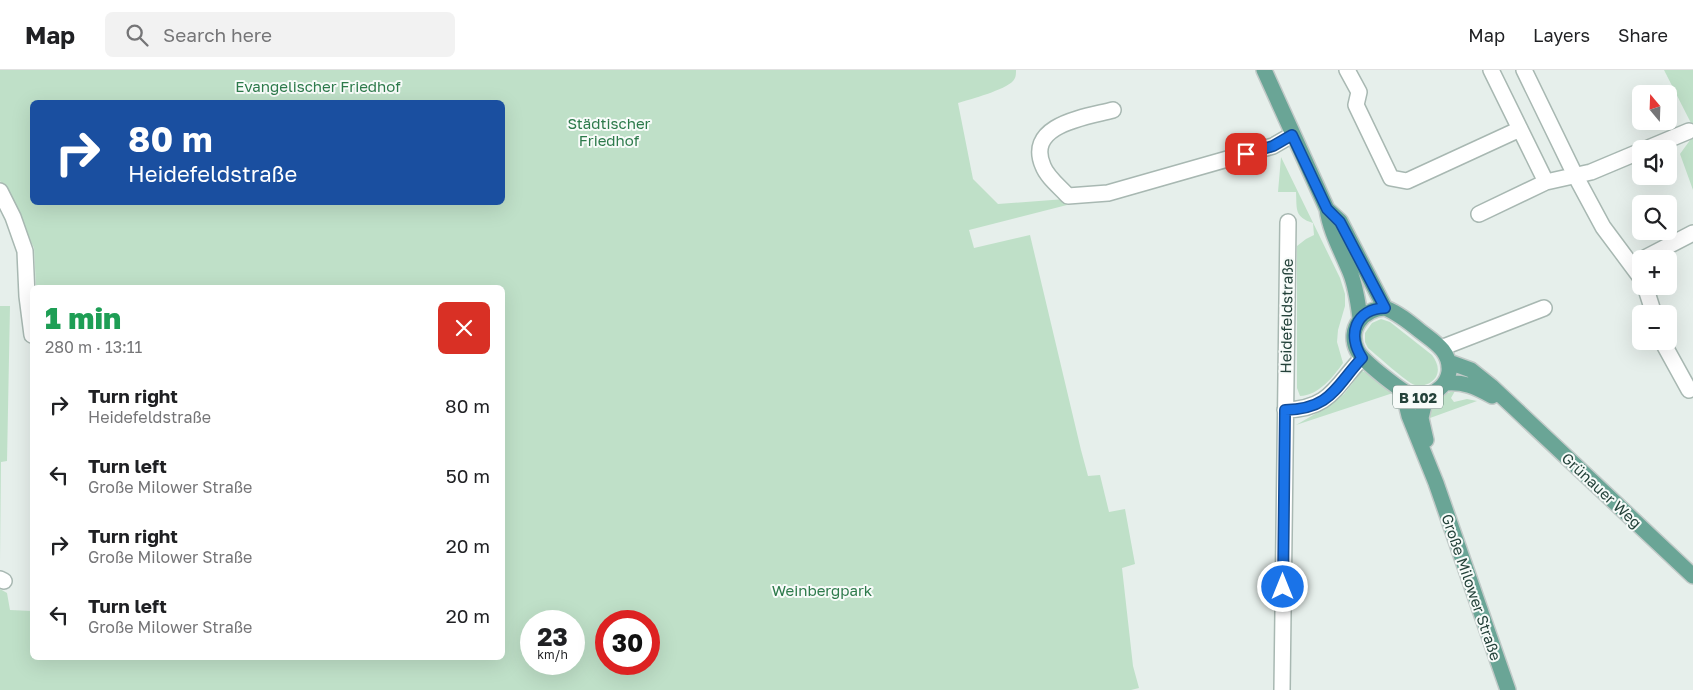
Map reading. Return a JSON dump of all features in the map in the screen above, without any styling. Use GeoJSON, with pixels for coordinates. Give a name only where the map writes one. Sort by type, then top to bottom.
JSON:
{"type":"FeatureCollection","features":[{"type":"Feature","properties":{"kind":"main road"},"geometry":{"type":"LineString","coordinates":[[1264,70],[1327,209],[1329,224],[1351,274],[1357,294],[1360,318]]}},
{"type":"Feature","properties":{"kind":"main road"},"geometry":{"type":"LineString","coordinates":[[1327,209],[1340,222],[1385,308]]}},
{"type":"Feature","properties":{"kind":"main road"},"geometry":{"type":"LineString","coordinates":[[1362,358],[1354,340],[1354,331],[1360,318],[1370,310],[1385,308],[1394,311],[1441,348],[1449,362]]}},
{"type":"Feature","properties":{"kind":"main road","name":"B 102"},"geometry":{"type":"LineString","coordinates":[[1362,358],[1403,391],[1415,396],[1426,397],[1445,383],[1449,374],[1449,362]]}},
{"type":"Feature","properties":{"kind":"main road","name":"Grünauer Weg"},"geometry":{"type":"LineString","coordinates":[[1449,362],[1471,370],[1491,386],[1692,574]]}},
{"type":"Feature","properties":{"kind":"main road","name":"Grünauer Weg"},"geometry":{"type":"LineString","coordinates":[[1445,383],[1457,382],[1467,384],[1511,406]]}},
{"type":"Feature","properties":{"kind":"main road","name":"Große Milower Straße"},"geometry":{"type":"LineString","coordinates":[[1403,391],[1409,416],[1436,483],[1508,690]]}},
{"type":"Feature","properties":{"kind":"main road","name":"Große Milower Straße"},"geometry":{"type":"LineString","coordinates":[[1426,397],[1421,418],[1436,483]]}},
{"type":"Feature","properties":{"kind":"street"},"geometry":{"type":"LineString","coordinates":[[1348,70],[1359,92],[1356,105],[1391,178],[1407,181],[1520,129]]}},
{"type":"Feature","properties":{"kind":"street"},"geometry":{"type":"LineString","coordinates":[[1491,70],[1546,182]]}},
{"type":"Feature","properties":{"kind":"street"},"geometry":{"type":"LineString","coordinates":[[1524,70],[1575,175],[1603,226],[1632,254]]}},
{"type":"Feature","properties":{"kind":"street"},"geometry":{"type":"LineString","coordinates":[[1113,110],[1063,124],[1048,132],[1043,139],[1040,152],[1043,167],[1068,196],[1108,193],[1273,146],[1292,135]]}},
{"type":"Feature","properties":{"kind":"street"},"geometry":{"type":"LineString","coordinates":[[1668,140],[1689,131]]}},
{"type":"Feature","properties":{"kind":"street"},"geometry":{"type":"LineString","coordinates":[[1478,214],[1546,182],[1591,172],[1632,155]]}},
{"type":"Feature","properties":{"kind":"street"},"geometry":{"type":"LineString","coordinates":[[0,191],[14,217],[25,251],[30,319]]}},
{"type":"Feature","properties":{"kind":"street","name":"Heidefeldstraße"},"geometry":{"type":"LineString","coordinates":[[1282,690],[1288,222]]}},
{"type":"Feature","properties":{"kind":"street"},"geometry":{"type":"LineString","coordinates":[[1660,250],[1693,234]]}},
{"type":"Feature","properties":{"kind":"street"},"geometry":{"type":"LineString","coordinates":[[1441,348],[1544,308]]}},
{"type":"Feature","properties":{"kind":"street"},"geometry":{"type":"LineString","coordinates":[[1667,350],[1689,390]]}},
{"type":"Feature","properties":{"kind":"street"},"geometry":{"type":"LineString","coordinates":[[1285,410],[1299,410],[1323,402],[1334,392],[1362,358]]}},
{"type":"Feature","properties":{"kind":"green space"},"geometry":{"type":"Polygon","coordinates":[[[0,70],[1016,70],[1015,79],[1003,88],[958,103],[973,179],[998,204],[1065,199],[1067,205],[969,230],[974,248],[1030,235],[1088,476],[1100,475],[1109,512],[1125,509],[1135,564],[1122,568],[1133,666],[1139,688],[1131,690],[0,690],[0,589],[7,593],[10,610],[30,611],[30,660],[505,660],[505,285],[36,285],[34,248],[0,181],[0,70]]]}},
{"type":"Feature","properties":{"kind":"green space"},"geometry":{"type":"Polygon","coordinates":[[[1664,70],[1693,70],[1693,127],[1678,98],[1678,85],[1672,85],[1664,70]]]}},
{"type":"Feature","properties":{"kind":"green space"},"geometry":{"type":"Polygon","coordinates":[[[1693,136],[1693,190],[1680,154],[1693,136]]]}},
{"type":"Feature","properties":{"kind":"green space"},"geometry":{"type":"Polygon","coordinates":[[[1281,157],[1340,278],[1345,294],[1345,306],[1338,330],[1337,342],[1343,363],[1319,389],[1313,393],[1300,396],[1297,388],[1297,246],[1314,235],[1313,223],[1302,218],[1298,212],[1296,192],[1278,192],[1281,157]]]}},
{"type":"Feature","properties":{"kind":"green space"},"geometry":{"type":"Polygon","coordinates":[[[0,306],[10,306],[7,461],[1,462],[0,562],[0,306]]]}},
{"type":"Feature","properties":{"kind":"green space"},"geometry":{"type":"Polygon","coordinates":[[[1381,319],[1390,322],[1432,355],[1438,368],[1436,377],[1432,381],[1421,386],[1411,383],[1368,348],[1365,342],[1365,333],[1372,323],[1381,319]]]}},
{"type":"Feature","properties":{"kind":"green space"},"geometry":{"type":"Polygon","coordinates":[[[1362,371],[1376,377],[1393,393],[1296,425],[1327,407],[1344,394],[1362,371]]]}},
{"type":"Feature","properties":{"kind":"green space"},"geometry":{"type":"Polygon","coordinates":[[[1455,391],[1451,398],[1454,402],[1467,399],[1477,401],[1430,418],[1434,403],[1441,396],[1455,391]]]}},
{"type":"Feature","properties":{"kind":"route"},"geometry":{"type":"LineString","coordinates":[[1246,154],[1273,146],[1292,135],[1327,209],[1340,222],[1346,232],[1373,288],[1385,308],[1370,310],[1360,318],[1354,331],[1354,340],[1362,358],[1334,392],[1323,402],[1313,406],[1299,410],[1285,410],[1283,587]]}},
{"type":"Feature","properties":{"kind":"park label","name":"Evangelischer Friedhof"},"geometry":{"type":"Point","coordinates":[318,86]}},
{"type":"Feature","properties":{"kind":"park label","name":"Städtischer Friedhof"},"geometry":{"type":"Point","coordinates":[609,132]}},
{"type":"Feature","properties":{"kind":"park label","name":"Weinbergpark"},"geometry":{"type":"Point","coordinates":[822,590]}}]}
